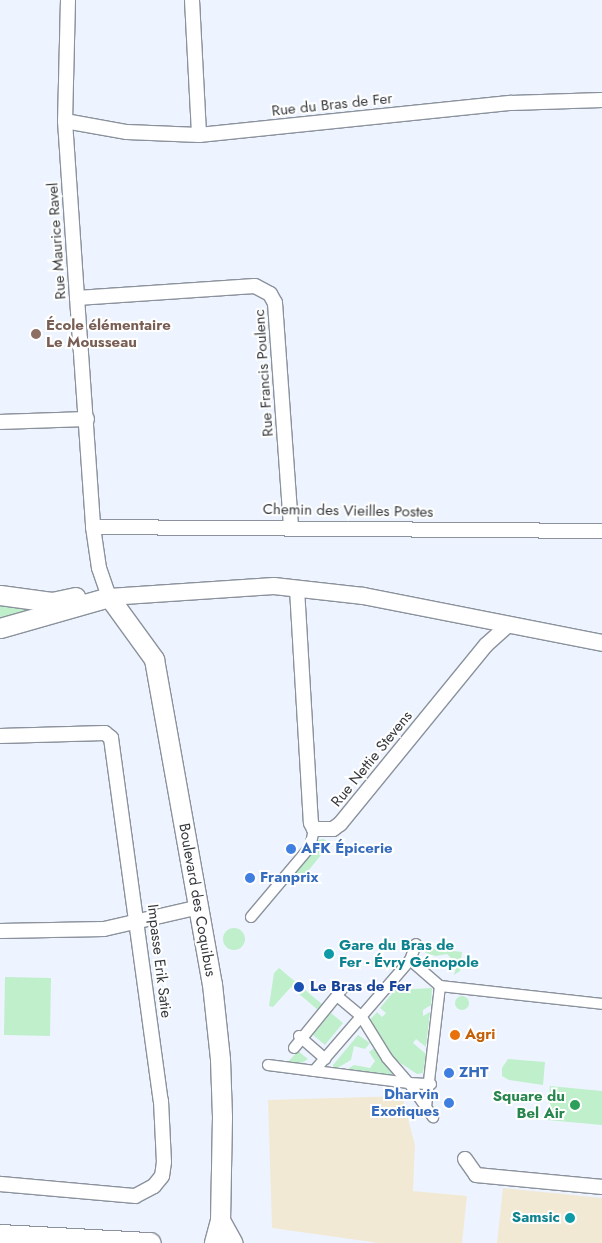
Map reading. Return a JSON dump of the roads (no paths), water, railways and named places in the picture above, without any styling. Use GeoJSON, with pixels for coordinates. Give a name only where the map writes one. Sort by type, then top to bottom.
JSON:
{"type":"FeatureCollection","features":[{"type":"Feature","properties":{"kind":"main road"},"geometry":{"type":"LineString","coordinates":[[0,595],[52,602],[69,597],[109,597]]}},
{"type":"Feature","properties":{"kind":"main road"},"geometry":{"type":"LineString","coordinates":[[0,628],[109,597]]}},
{"type":"Feature","properties":{"kind":"main road","name":"Boulevard des Coquibus"},"geometry":{"type":"LineString","coordinates":[[109,597],[154,660],[199,908],[220,1059],[220,1220],[214,1243]]}},
{"type":"Feature","properties":{"kind":"main road","name":"Boulevard des Coquibus"},"geometry":{"type":"LineString","coordinates":[[220,1220],[233,1243]]}},
{"type":"Feature","properties":{"kind":"main road"},"geometry":{"type":"LineString","coordinates":[[0,1235],[150,1243]]}},
{"type":"Feature","properties":{"kind":"street","name":"Rue Maurice Ravel"},"geometry":{"type":"LineString","coordinates":[[68,0],[65,121],[77,298],[93,527],[98,568],[109,597]]}},
{"type":"Feature","properties":{"kind":"street"},"geometry":{"type":"LineString","coordinates":[[192,0],[199,135]]}},
{"type":"Feature","properties":{"kind":"street","name":"Rue du Bras de Fer"},"geometry":{"type":"LineString","coordinates":[[65,121],[127,132],[199,135],[502,104],[602,100]]}},
{"type":"Feature","properties":{"kind":"street","name":"Rue Francis Poulenc"},"geometry":{"type":"LineString","coordinates":[[77,298],[255,286],[270,294],[275,303],[291,526]]}},
{"type":"Feature","properties":{"kind":"street"},"geometry":{"type":"LineString","coordinates":[[0,422],[87,420]]}},
{"type":"Feature","properties":{"kind":"street","name":"Chemin des Vieilles Postes"},"geometry":{"type":"LineString","coordinates":[[93,527],[291,526],[602,530]]}},
{"type":"Feature","properties":{"kind":"street"},"geometry":{"type":"LineString","coordinates":[[109,597],[202,589],[274,586],[363,596],[602,643]]}},
{"type":"Feature","properties":{"kind":"street","name":"Rue Nettie Stevens"},"geometry":{"type":"LineString","coordinates":[[297,589],[311,823],[314,829],[333,829],[340,824],[373,780],[486,645],[508,625]]}},
{"type":"Feature","properties":{"kind":"street","name":"Impasse Erik Satie"},"geometry":{"type":"LineString","coordinates":[[0,736],[105,733],[111,738],[161,1101],[164,1162],[162,1176],[154,1186],[135,1196],[0,1184]]}},
{"type":"Feature","properties":{"kind":"street"},"geometry":{"type":"LineString","coordinates":[[251,917],[310,847],[314,829]]}},
{"type":"Feature","properties":{"kind":"street"},"geometry":{"type":"LineString","coordinates":[[0,931],[78,932],[137,923],[199,908]]}},
{"type":"Feature","properties":{"kind":"street"},"geometry":{"type":"LineString","coordinates":[[314,1071],[410,960],[416,944]]}},
{"type":"Feature","properties":{"kind":"street"},"geometry":{"type":"LineString","coordinates":[[410,960],[440,986],[602,1004]]}},
{"type":"Feature","properties":{"kind":"street"},"geometry":{"type":"LineString","coordinates":[[426,1107],[431,1084],[440,986]]}},
{"type":"Feature","properties":{"kind":"street"},"geometry":{"type":"LineString","coordinates":[[294,1048],[300,1037],[340,992],[361,1016],[387,1058],[409,1083],[433,1117]]}},
{"type":"Feature","properties":{"kind":"street"},"geometry":{"type":"LineString","coordinates":[[300,1037],[325,1059]]}},
{"type":"Feature","properties":{"kind":"street"},"geometry":{"type":"LineString","coordinates":[[268,1065],[409,1083],[431,1084]]}},
{"type":"Feature","properties":{"kind":"street"},"geometry":{"type":"LineString","coordinates":[[465,1158],[476,1174],[602,1187]]}},
{"type":"Feature","properties":{"kind":"place","name":"École élémentaire Le Mousseau"},"geometry":{"type":"Point","coordinates":[36,334]}},
{"type":"Feature","properties":{"kind":"place","name":"AFK Épicerie"},"geometry":{"type":"Point","coordinates":[291,849]}},
{"type":"Feature","properties":{"kind":"place","name":"Franprix"},"geometry":{"type":"Point","coordinates":[250,878]}},
{"type":"Feature","properties":{"kind":"place","name":"Gare du Bras de Fer - Évry Génopole"},"geometry":{"type":"Point","coordinates":[329,954]}},
{"type":"Feature","properties":{"kind":"place","name":"Le Bras de Fer"},"geometry":{"type":"Point","coordinates":[299,987]}},
{"type":"Feature","properties":{"kind":"place","name":"Agri"},"geometry":{"type":"Point","coordinates":[455,1035]}},
{"type":"Feature","properties":{"kind":"place","name":"ZHT"},"geometry":{"type":"Point","coordinates":[449,1073]}},
{"type":"Feature","properties":{"kind":"place","name":"Dharvin Exotiques"},"geometry":{"type":"Point","coordinates":[449,1103]}},
{"type":"Feature","properties":{"kind":"place","name":"Square du Bel Air"},"geometry":{"type":"Point","coordinates":[575,1105]}},
{"type":"Feature","properties":{"kind":"place","name":"Samsic"},"geometry":{"type":"Point","coordinates":[570,1218]}}]}
